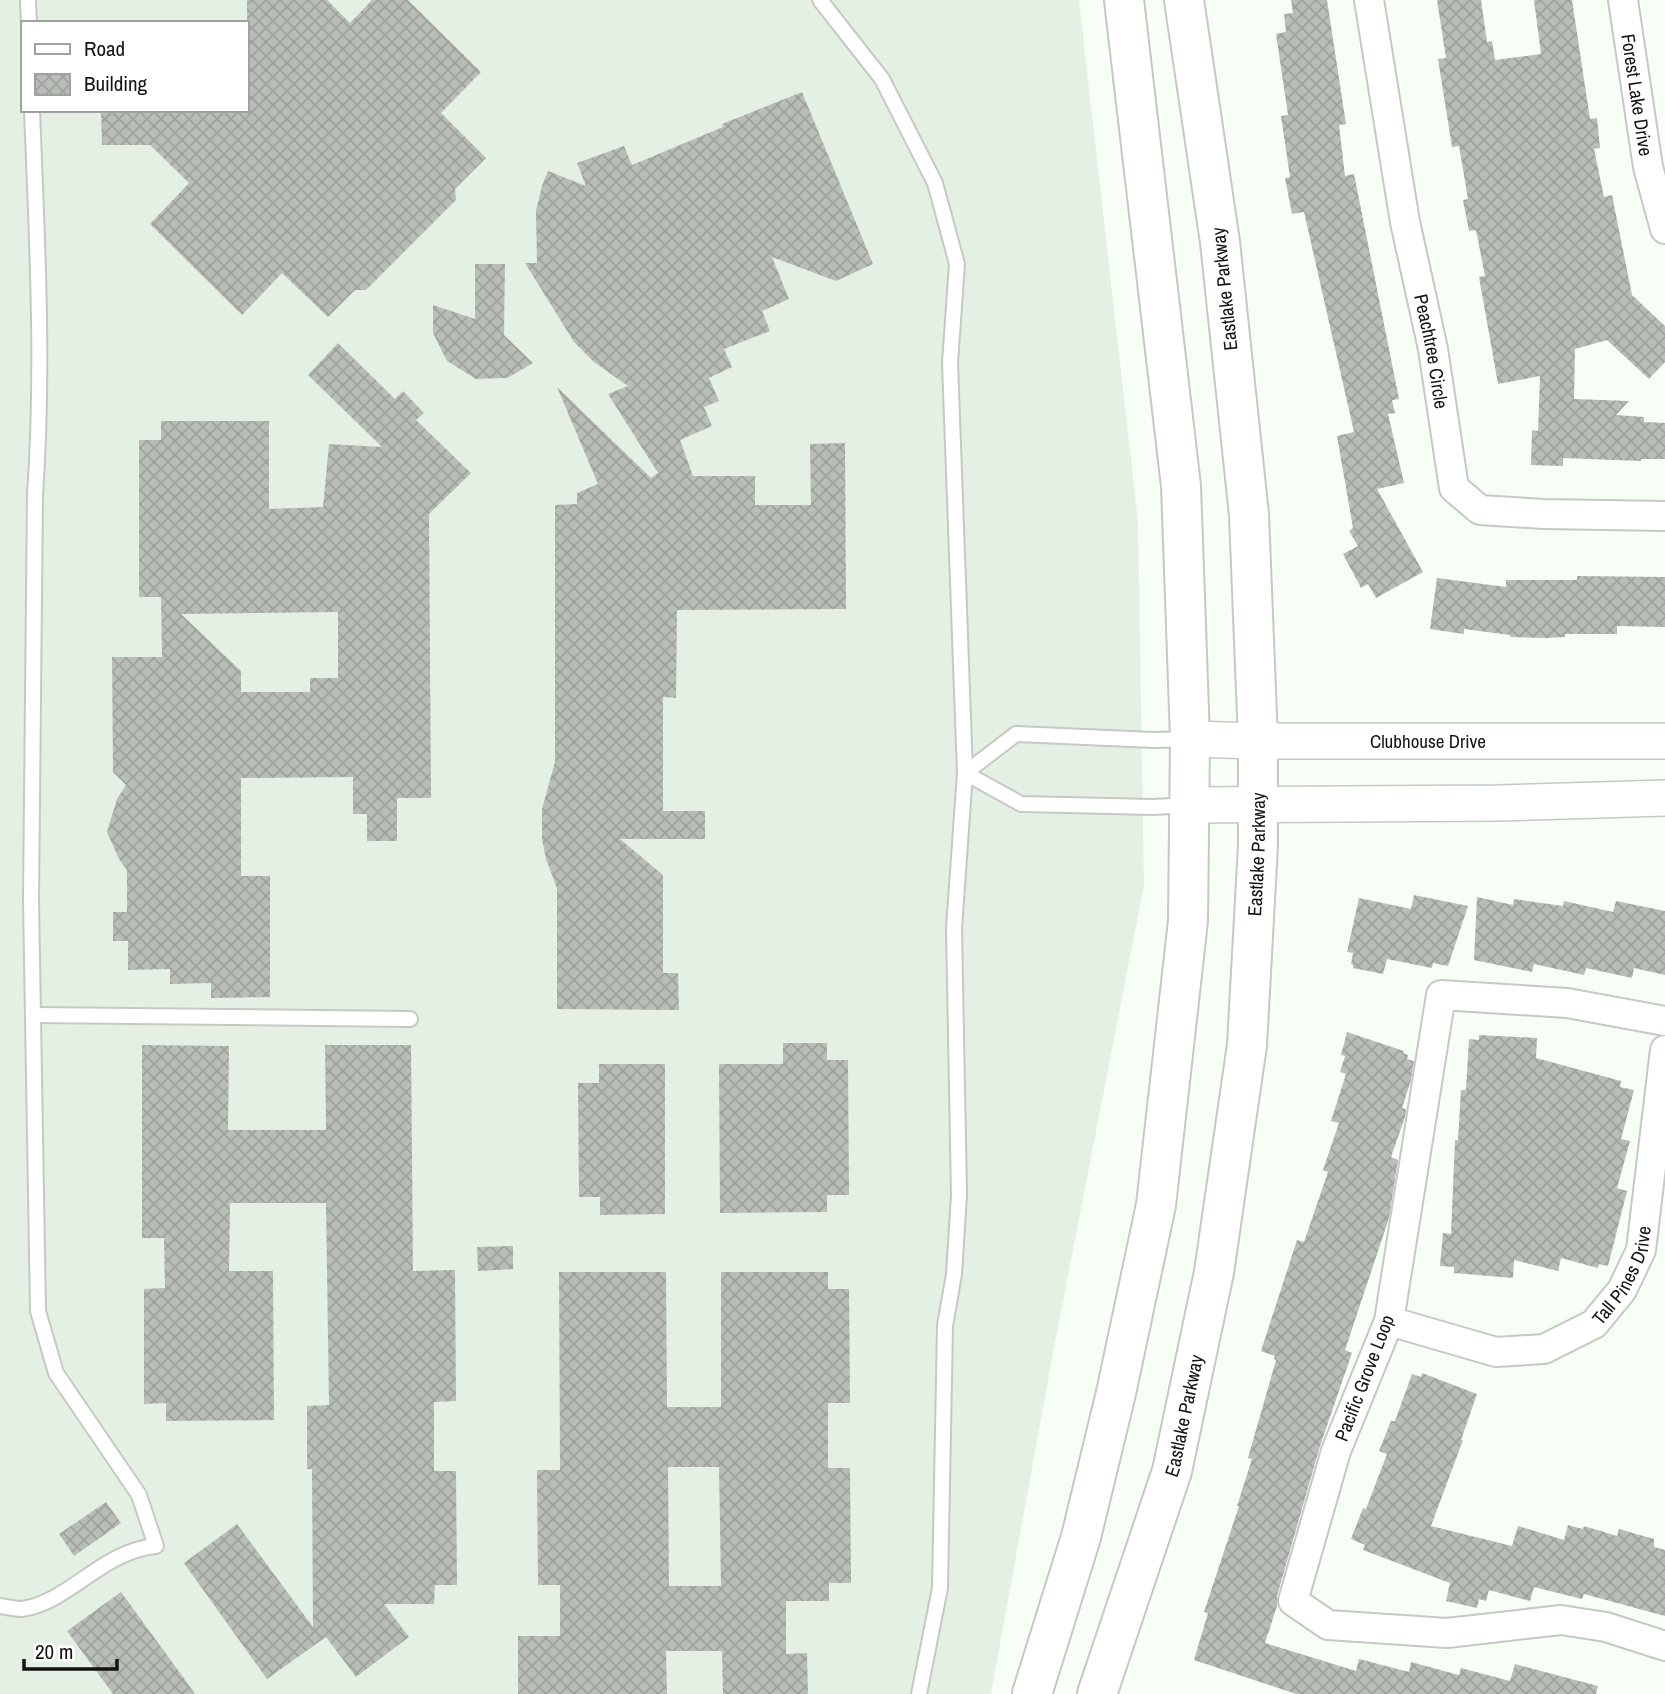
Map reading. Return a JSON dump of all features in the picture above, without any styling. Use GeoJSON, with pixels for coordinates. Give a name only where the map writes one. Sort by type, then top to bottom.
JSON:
{"type":"FeatureCollection","features":[{"type":"Feature","properties":{"kind":"main road"},"geometry":{"type":"LineString","coordinates":[[1032,1694],[1082,1537],[1156,1205],[1188,921],[1190,739],[1181,486],[1124,0]]}},
{"type":"Feature","properties":{"kind":"main road","name":"Eastlake Parkway"},"geometry":{"type":"LineString","coordinates":[[1097,1694],[1172,1471],[1214,1272],[1247,1045],[1258,806],[1249,515],[1220,242],[1184,0]]}},
{"type":"Feature","properties":{"kind":"street","name":"Peachtree Circle"},"geometry":{"type":"LineString","coordinates":[[1369,0],[1405,222],[1433,349],[1454,488],[1480,510],[1665,516]]}},
{"type":"Feature","properties":{"kind":"street","name":"Forest Lake Drive"},"geometry":{"type":"LineString","coordinates":[[1623,0],[1648,167],[1665,229]]}},
{"type":"Feature","properties":{"kind":"street","name":"Clubhouse Drive"},"geometry":{"type":"LineString","coordinates":[[1190,739],[1665,741]]}},
{"type":"Feature","properties":{"kind":"street"},"geometry":{"type":"LineString","coordinates":[[1190,805],[1497,803],[1665,798]]}},
{"type":"Feature","properties":{"kind":"street","name":"Pacific Grove Loop"},"geometry":{"type":"LineString","coordinates":[[1665,1021],[1567,1003],[1441,995],[1389,1321],[1336,1451],[1293,1601],[1328,1625],[1447,1633],[1561,1620],[1606,1627],[1665,1646]]}},
{"type":"Feature","properties":{"kind":"street","name":"Tall Pines Drive"},"geometry":{"type":"LineString","coordinates":[[1389,1321],[1496,1352],[1544,1349],[1594,1324],[1622,1290],[1641,1250],[1665,1050]]}},
{"type":"Feature","properties":{"kind":"lane"},"geometry":{"type":"LineString","coordinates":[[28,0],[29,21]]}},
{"type":"Feature","properties":{"kind":"lane"},"geometry":{"type":"LineString","coordinates":[[820,0],[882,79],[935,183],[957,264],[950,363],[965,773],[954,928],[959,1195],[954,1274],[944,1326],[940,1588],[919,1694]]}},
{"type":"Feature","properties":{"kind":"lane"},"geometry":{"type":"LineString","coordinates":[[0,1606],[21,1609],[48,1600],[117,1556],[139,1548],[156,1546],[139,1495],[56,1373],[38,1311],[33,1015],[33,648],[35,495],[39,439],[32,112]]}},
{"type":"Feature","properties":{"kind":"lane"},"geometry":{"type":"LineString","coordinates":[[965,773],[1016,734],[1190,739]]}},
{"type":"Feature","properties":{"kind":"lane"},"geometry":{"type":"LineString","coordinates":[[965,773],[1021,804],[1153,807],[1190,805]]}},
{"type":"Feature","properties":{"kind":"lane"},"geometry":{"type":"LineString","coordinates":[[33,1015],[410,1019]]}},
{"type":"Feature","properties":{"kind":"shaded area"},"geometry":{"type":"Polygon","coordinates":[[[0,0],[1079,0],[1138,521],[1144,885],[1054,1348],[991,1694],[0,1694],[0,0]]]}},
{"type":"Feature","properties":{"kind":"building"},"geometry":{"type":"Polygon","coordinates":[[[247,0],[327,0],[350,23],[372,0],[408,0],[481,72],[441,113],[486,158],[455,189],[456,200],[366,290],[355,290],[328,317],[282,273],[242,315],[150,224],[189,183],[150,145],[102,145],[101,112],[248,112],[247,0]]]}},
{"type":"Feature","properties":{"kind":"building"},"geometry":{"type":"Polygon","coordinates":[[[1291,0],[1327,0],[1346,124],[1339,125],[1345,176],[1354,174],[1399,399],[1392,400],[1395,413],[1388,414],[1404,483],[1377,489],[1423,572],[1376,598],[1368,584],[1361,588],[1343,554],[1358,546],[1349,531],[1353,528],[1337,436],[1354,432],[1304,212],[1292,214],[1285,178],[1290,177],[1281,116],[1288,115],[1276,34],[1286,32],[1284,14],[1293,13],[1291,0]]]}},
{"type":"Feature","properties":{"kind":"building"},"geometry":{"type":"Polygon","coordinates":[[[1437,0],[1481,0],[1487,42],[1492,41],[1495,60],[1541,54],[1534,0],[1572,0],[1590,119],[1597,118],[1600,148],[1594,149],[1604,197],[1612,195],[1632,295],[1665,326],[1665,362],[1649,379],[1607,340],[1575,349],[1574,399],[1629,401],[1616,415],[1644,417],[1644,422],[1665,423],[1665,459],[1641,461],[1563,458],[1563,466],[1531,465],[1532,430],[1538,431],[1540,376],[1498,384],[1479,277],[1485,276],[1476,230],[1469,231],[1463,200],[1468,199],[1459,146],[1452,147],[1438,59],[1446,58],[1437,0]]]}},
{"type":"Feature","properties":{"kind":"building"},"geometry":{"type":"Polygon","coordinates":[[[802,92],[873,264],[836,281],[772,257],[789,299],[762,311],[770,331],[724,349],[732,367],[709,378],[719,401],[704,407],[712,426],[680,440],[693,476],[755,476],[755,505],[811,505],[810,444],[845,443],[846,609],[677,610],[676,698],[663,697],[663,811],[705,811],[705,839],[620,839],[663,875],[663,973],[678,973],[679,1010],[557,1009],[557,888],[542,839],[542,809],[555,762],[555,505],[577,504],[577,493],[598,484],[557,387],[651,478],[658,473],[608,394],[628,386],[594,362],[574,342],[525,263],[537,263],[536,211],[542,186],[548,171],[586,186],[577,163],[624,146],[632,165],[723,127],[722,124],[802,92]]]}},
{"type":"Feature","properties":{"kind":"building"},"geometry":{"type":"Polygon","coordinates":[[[475,264],[505,264],[504,335],[533,363],[507,378],[476,379],[447,361],[433,333],[433,305],[475,319],[475,264]]]}},
{"type":"Feature","properties":{"kind":"building"},"geometry":{"type":"Polygon","coordinates":[[[338,343],[395,399],[403,391],[424,413],[416,420],[471,473],[429,514],[431,798],[397,798],[397,841],[367,841],[367,814],[353,814],[353,777],[241,778],[241,876],[270,876],[270,997],[211,998],[211,983],[170,984],[170,969],[128,970],[128,941],[113,941],[113,912],[127,912],[127,870],[107,832],[117,799],[126,785],[113,772],[112,657],[162,657],[161,597],[139,597],[139,440],[161,440],[161,421],[269,421],[269,509],[323,507],[329,444],[382,447],[308,375],[338,343]],[[338,612],[181,614],[241,671],[241,692],[310,692],[310,678],[338,678],[338,612]]]}},
{"type":"Feature","properties":{"kind":"building"},"geometry":{"type":"Polygon","coordinates":[[[1577,576],[1665,577],[1665,627],[1617,626],[1617,634],[1565,634],[1565,637],[1546,638],[1510,637],[1464,629],[1464,634],[1430,629],[1437,578],[1506,587],[1506,580],[1577,580],[1577,576]]]}},
{"type":"Feature","properties":{"kind":"building"},"geometry":{"type":"Polygon","coordinates":[[[1414,895],[1468,906],[1448,966],[1433,963],[1432,968],[1387,959],[1383,974],[1353,968],[1353,953],[1347,952],[1359,898],[1411,909],[1414,895]]]}},
{"type":"Feature","properties":{"kind":"building"},"geometry":{"type":"Polygon","coordinates":[[[1477,897],[1513,905],[1514,899],[1563,906],[1564,901],[1613,912],[1616,901],[1665,911],[1665,975],[1634,968],[1632,978],[1586,968],[1584,975],[1534,964],[1532,972],[1474,960],[1477,897]]]}},
{"type":"Feature","properties":{"kind":"building"},"geometry":{"type":"Polygon","coordinates":[[[1347,1032],[1404,1051],[1403,1053],[1408,1055],[1407,1059],[1414,1061],[1402,1108],[1406,1109],[1405,1117],[1391,1157],[1398,1160],[1389,1218],[1345,1350],[1352,1353],[1320,1446],[1265,1643],[1356,1671],[1359,1659],[1409,1672],[1411,1662],[1459,1675],[1461,1668],[1510,1681],[1515,1664],[1598,1686],[1596,1694],[1296,1694],[1194,1660],[1208,1613],[1204,1612],[1239,1506],[1252,1459],[1248,1458],[1276,1360],[1275,1356],[1261,1351],[1297,1240],[1304,1242],[1328,1172],[1323,1170],[1339,1123],[1331,1121],[1346,1074],[1340,1072],[1345,1056],[1341,1055],[1347,1032]]]}},
{"type":"Feature","properties":{"kind":"building"},"geometry":{"type":"Polygon","coordinates":[[[1479,1035],[1537,1038],[1536,1058],[1621,1081],[1620,1087],[1634,1090],[1621,1139],[1630,1141],[1617,1188],[1627,1191],[1608,1266],[1599,1264],[1598,1268],[1561,1258],[1558,1271],[1514,1260],[1513,1278],[1454,1273],[1454,1267],[1440,1266],[1443,1233],[1451,1234],[1455,1140],[1458,1140],[1461,1090],[1466,1090],[1469,1039],[1479,1040],[1479,1035]]]}},
{"type":"Feature","properties":{"kind":"building"},"geometry":{"type":"Polygon","coordinates":[[[783,1043],[827,1043],[827,1060],[848,1060],[849,1195],[827,1195],[827,1212],[720,1213],[719,1064],[783,1064],[783,1043]]]}},
{"type":"Feature","properties":{"kind":"building"},"geometry":{"type":"Polygon","coordinates":[[[142,1045],[229,1046],[228,1130],[326,1130],[325,1045],[411,1045],[413,1271],[455,1270],[456,1401],[434,1402],[434,1471],[456,1471],[457,1585],[435,1585],[434,1604],[384,1604],[409,1637],[356,1677],[326,1637],[267,1679],[184,1563],[237,1524],[313,1627],[312,1469],[307,1469],[307,1406],[329,1405],[326,1203],[230,1203],[229,1271],[273,1271],[274,1420],[166,1421],[166,1403],[144,1404],[144,1289],[165,1288],[164,1238],[142,1238],[142,1045]]]}},
{"type":"Feature","properties":{"kind":"building"},"geometry":{"type":"Polygon","coordinates":[[[599,1064],[665,1064],[665,1214],[600,1215],[600,1197],[579,1197],[578,1083],[599,1083],[599,1064]]]}},
{"type":"Feature","properties":{"kind":"building"},"geometry":{"type":"Polygon","coordinates":[[[513,1246],[513,1269],[478,1271],[477,1247],[513,1246]]]}},
{"type":"Feature","properties":{"kind":"building"},"geometry":{"type":"Polygon","coordinates":[[[559,1272],[666,1272],[667,1407],[721,1407],[721,1272],[828,1272],[828,1289],[849,1289],[850,1403],[828,1403],[828,1468],[850,1468],[851,1583],[829,1583],[829,1601],[786,1601],[786,1654],[807,1653],[808,1694],[723,1694],[722,1651],[666,1651],[667,1694],[518,1694],[518,1636],[560,1636],[560,1585],[538,1585],[537,1470],[560,1470],[559,1272]],[[668,1467],[669,1586],[721,1586],[719,1467],[668,1467]]]}},
{"type":"Feature","properties":{"kind":"building"},"geometry":{"type":"Polygon","coordinates":[[[1422,1373],[1477,1394],[1431,1526],[1512,1546],[1518,1526],[1564,1540],[1568,1525],[1583,1529],[1584,1526],[1617,1536],[1619,1529],[1654,1539],[1654,1547],[1665,1550],[1665,1616],[1584,1594],[1582,1599],[1534,1587],[1530,1601],[1489,1590],[1486,1601],[1479,1599],[1477,1608],[1446,1601],[1450,1583],[1363,1550],[1365,1545],[1351,1539],[1363,1508],[1366,1509],[1387,1454],[1379,1451],[1391,1421],[1395,1421],[1412,1374],[1421,1377],[1422,1373]]]}},
{"type":"Feature","properties":{"kind":"building"},"geometry":{"type":"Polygon","coordinates":[[[106,1502],[121,1523],[74,1556],[59,1534],[106,1502]]]}},
{"type":"Feature","properties":{"kind":"building"},"geometry":{"type":"Polygon","coordinates":[[[121,1592],[195,1694],[113,1694],[67,1631],[121,1592]]]}}]}
